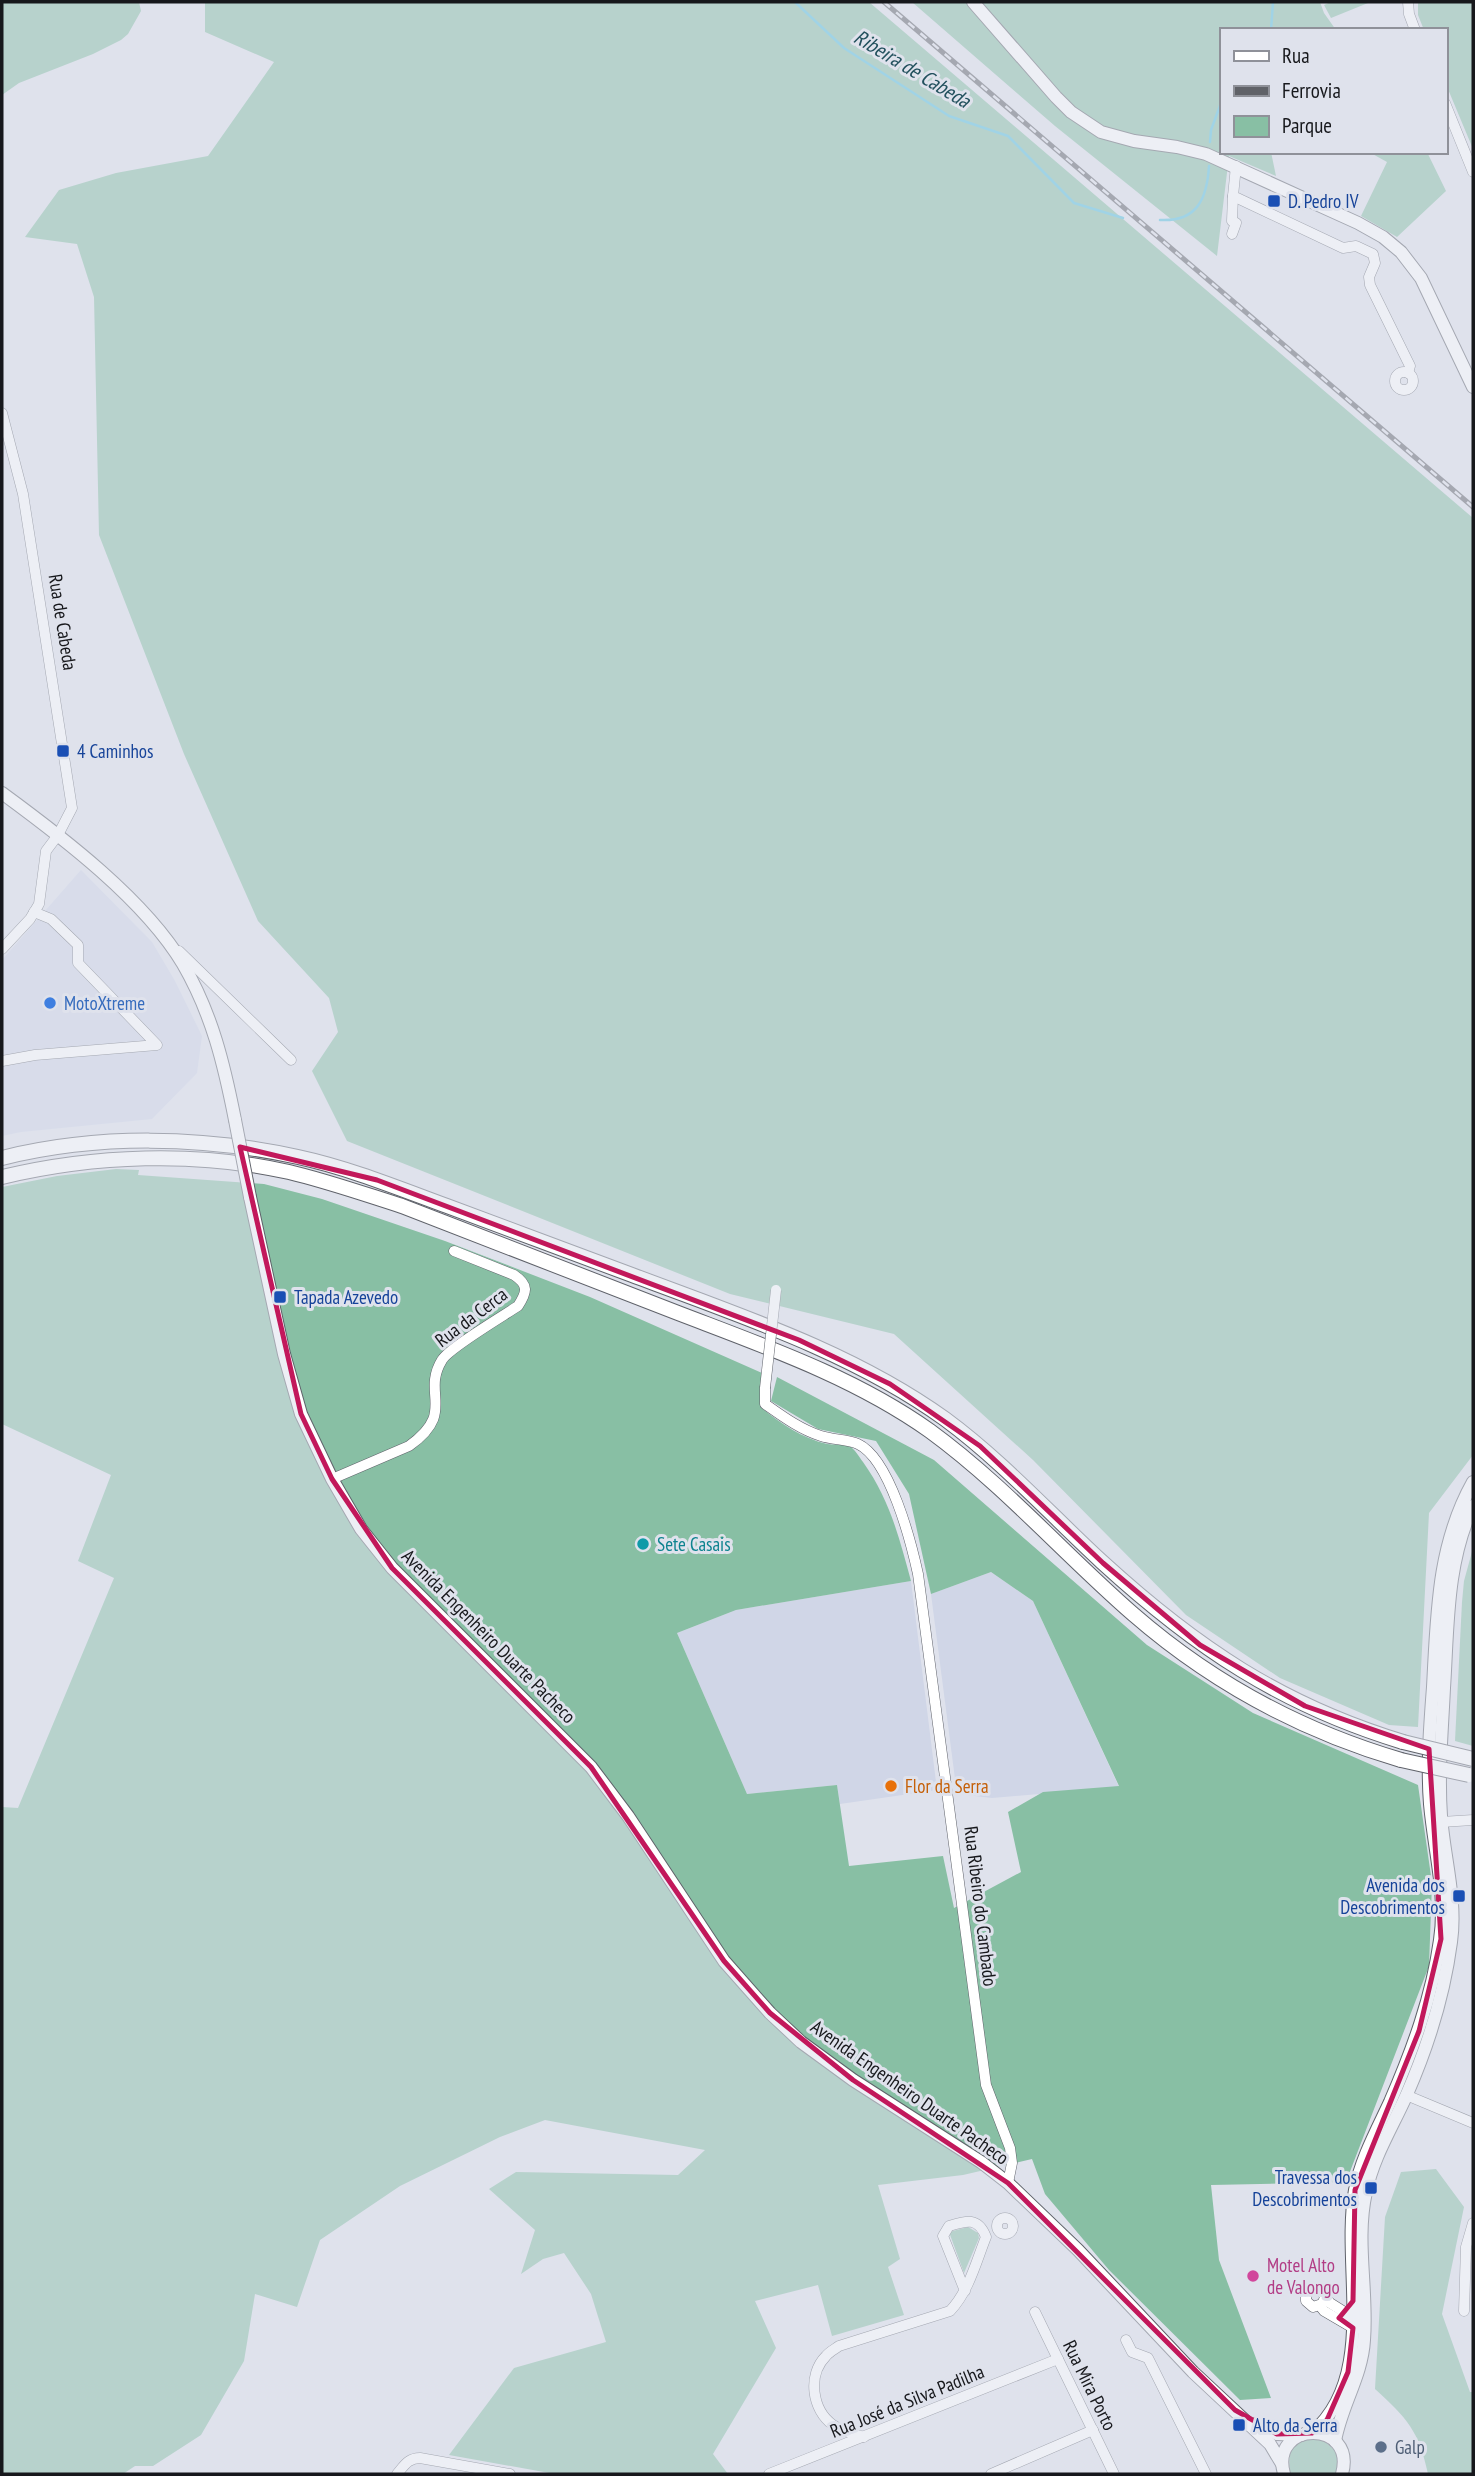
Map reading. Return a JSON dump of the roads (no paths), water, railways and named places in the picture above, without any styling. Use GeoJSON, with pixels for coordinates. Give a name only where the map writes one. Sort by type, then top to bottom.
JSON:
{"type":"FeatureCollection","features":[{"type":"Feature","properties":{"kind":"highway"},"geometry":{"type":"LineString","coordinates":[[2,1158],[84,1144],[135,1140],[215,1144],[298,1157],[377,1180],[799,1340],[890,1384],[943,1418],[980,1446],[1103,1563],[1200,1645],[1256,1680],[1355,1727],[1402,1742],[1473,1759]]}},
{"type":"Feature","properties":{"kind":"highway"},"geometry":{"type":"LineString","coordinates":[[2,1177],[85,1162],[133,1159],[213,1162],[289,1172],[402,1206],[776,1351],[882,1401],[930,1431],[1027,1512],[1133,1614],[1228,1684],[1318,1731],[1361,1748],[1471,1776]]}},
{"type":"Feature","properties":{"kind":"main road"},"geometry":{"type":"LineString","coordinates":[[973,2],[1071,112],[1101,132],[1134,141],[1196,151],[1236,166],[1383,237],[1401,252],[1421,278],[1473,387]]}},
{"type":"Feature","properties":{"kind":"main road","name":"Avenida Engenheiro Duarte Pacheco"},"geometry":{"type":"LineString","coordinates":[[2,793],[58,835],[158,930],[182,964],[204,1008],[222,1055],[284,1354],[301,1414],[332,1479],[361,1529],[392,1568],[591,1767],[628,1816],[724,1961],[770,2013],[801,2042],[853,2080],[981,2162],[1008,2183]]}},
{"type":"Feature","properties":{"kind":"main road"},"geometry":{"type":"LineString","coordinates":[[1283,2469],[1287,2447],[1327,2420],[1343,2389],[1359,2324],[1353,2301],[1352,2239],[1355,2190],[1364,2158],[1400,2078],[1432,1990],[1441,1939],[1442,1888],[1429,1760],[1440,1584],[1449,1536],[1473,1482]]}},
{"type":"Feature","properties":{"kind":"main road"},"geometry":{"type":"LineString","coordinates":[[1335,2441],[1338,2423],[1358,2373],[1361,2220],[1366,2191],[1375,2162],[1430,2034],[1440,2001],[1452,1939],[1451,1887],[1436,1822],[1450,1600],[1456,1556],[1473,1506]]}},
{"type":"Feature","properties":{"kind":"main road"},"geometry":{"type":"LineString","coordinates":[[1008,2183],[1078,2250],[1193,2372],[1270,2444],[1283,2469]]}},
{"type":"Feature","properties":{"kind":"main road"},"geometry":{"type":"LineString","coordinates":[[1235,2410],[1277,2434],[1324,2435],[1335,2441],[1344,2457],[1344,2473]]}},
{"type":"Feature","properties":{"kind":"street"},"geometry":{"type":"LineString","coordinates":[[1408,2],[1414,28]]}},
{"type":"Feature","properties":{"kind":"street"},"geometry":{"type":"LineString","coordinates":[[1447,108],[1473,172]]}},
{"type":"Feature","properties":{"kind":"street"},"geometry":{"type":"LineString","coordinates":[[1232,234],[1237,223],[1232,221],[1236,166]]}},
{"type":"Feature","properties":{"kind":"street"},"geometry":{"type":"LineString","coordinates":[[1233,196],[1343,248],[1356,246],[1373,254],[1376,263],[1369,277],[1370,285],[1409,366],[1408,373]]}},
{"type":"Feature","properties":{"kind":"street","name":"Rua de Cabeda"},"geometry":{"type":"LineString","coordinates":[[2,413],[23,494],[72,808],[46,851],[39,904],[33,912]]}},
{"type":"Feature","properties":{"kind":"street"},"geometry":{"type":"LineString","coordinates":[[2,949],[33,912],[51,919],[78,945],[78,963],[157,1045],[35,1055],[2,1061]]}},
{"type":"Feature","properties":{"kind":"street","name":"Avenida Engenheiro Duarte Pacheco"},"geometry":{"type":"LineString","coordinates":[[158,930],[291,1060]]}},
{"type":"Feature","properties":{"kind":"street","name":"Rua da Cerca"},"geometry":{"type":"LineString","coordinates":[[332,1479],[408,1446],[420,1438],[433,1422],[437,1407],[436,1377],[444,1356],[518,1306],[526,1295],[527,1288],[523,1281],[514,1275],[454,1251]]}},
{"type":"Feature","properties":{"kind":"street","name":"Rua Ribeiro do Cambado"},"geometry":{"type":"LineString","coordinates":[[776,1290],[765,1404],[791,1422],[821,1436],[859,1444],[871,1455],[895,1492],[910,1538],[918,1574],[986,2085],[1010,2148],[1012,2163],[1008,2183]]}},
{"type":"Feature","properties":{"kind":"street"},"geometry":{"type":"LineString","coordinates":[[1436,1822],[1473,1820]]}},
{"type":"Feature","properties":{"kind":"street"},"geometry":{"type":"LineString","coordinates":[[1400,2078],[1406,2095]]}},
{"type":"Feature","properties":{"kind":"street"},"geometry":{"type":"LineString","coordinates":[[1391,2100],[1406,2095],[1473,2123]]}},
{"type":"Feature","properties":{"kind":"street"},"geometry":{"type":"LineString","coordinates":[[864,2437],[834,2426],[823,2415],[814,2391],[816,2371],[825,2356],[839,2346],[950,2311],[965,2291],[986,2236],[984,2231],[970,2221],[949,2226],[943,2236],[965,2291]]}},
{"type":"Feature","properties":{"kind":"street"},"geometry":{"type":"LineString","coordinates":[[1464,2311],[1473,2223]]}},
{"type":"Feature","properties":{"kind":"street"},"geometry":{"type":"LineString","coordinates":[[986,2236],[998,2231]]}},
{"type":"Feature","properties":{"kind":"street"},"geometry":{"type":"LineString","coordinates":[[1341,2311],[1353,2301]]}},
{"type":"Feature","properties":{"kind":"street"},"geometry":{"type":"LineString","coordinates":[[1323,2302],[1341,2311],[1359,2324],[1324,2311],[1323,2302]]}},
{"type":"Feature","properties":{"kind":"street","name":"Rua Mira Porto"},"geometry":{"type":"LineString","coordinates":[[1035,2312],[1114,2474]]}},
{"type":"Feature","properties":{"kind":"street"},"geometry":{"type":"LineString","coordinates":[[1126,2340],[1132,2352],[1148,2358],[1206,2474]]}},
{"type":"Feature","properties":{"kind":"street","name":"Rua José da Silva Padilha"},"geometry":{"type":"LineString","coordinates":[[769,2474],[1058,2359]]}},
{"type":"Feature","properties":{"kind":"street"},"geometry":{"type":"LineString","coordinates":[[833,2450],[834,2426]]}},
{"type":"Feature","properties":{"kind":"street"},"geometry":{"type":"LineString","coordinates":[[991,2474],[1093,2430]]}},
{"type":"Feature","properties":{"kind":"street"},"geometry":{"type":"LineString","coordinates":[[397,2474],[412,2458],[510,2474]]}},
{"type":"Feature","properties":{"kind":"waterway","name":"Ribeira de Cabeda"},"geometry":{"type":"LineString","coordinates":[[795,2],[844,48],[949,116],[1008,136],[1074,203],[1123,218]]}},
{"type":"Feature","properties":{"kind":"waterway","name":"Ribeira de Cabeda"},"geometry":{"type":"LineString","coordinates":[[1271,28],[1273,2]]}},
{"type":"Feature","properties":{"kind":"waterway","name":"Ribeira de Cabeda"},"geometry":{"type":"LineString","coordinates":[[1210,142],[1211,130],[1220,106]]}},
{"type":"Feature","properties":{"kind":"waterway","name":"Ribeira de Cabeda"},"geometry":{"type":"LineString","coordinates":[[1160,220],[1183,217],[1198,206],[1206,189],[1209,166]]}},
{"type":"Feature","properties":{"kind":"railway"},"geometry":{"type":"LineString","coordinates":[[884,2],[1473,507]]}},
{"type":"Feature","properties":{"kind":"place","name":"D. Pedro IV"},"geometry":{"type":"Point","coordinates":[1274,201]}},
{"type":"Feature","properties":{"kind":"place","name":"4 Caminhos"},"geometry":{"type":"Point","coordinates":[63,751]}},
{"type":"Feature","properties":{"kind":"place","name":"MotoXtreme"},"geometry":{"type":"Point","coordinates":[50,1003]}},
{"type":"Feature","properties":{"kind":"place","name":"Tapada Azevedo"},"geometry":{"type":"Point","coordinates":[280,1297]}},
{"type":"Feature","properties":{"kind":"place","name":"Sete Casais"},"geometry":{"type":"Point","coordinates":[643,1544]}},
{"type":"Feature","properties":{"kind":"place","name":"Flor da Serra"},"geometry":{"type":"Point","coordinates":[891,1786]}},
{"type":"Feature","properties":{"kind":"place","name":"Avenida dos Descobrimentos"},"geometry":{"type":"Point","coordinates":[1459,1896]}},
{"type":"Feature","properties":{"kind":"place","name":"Travessa dos Descobrimentos"},"geometry":{"type":"Point","coordinates":[1371,2188]}},
{"type":"Feature","properties":{"kind":"place","name":"Motel Alto de Valongo"},"geometry":{"type":"Point","coordinates":[1253,2276]}},
{"type":"Feature","properties":{"kind":"place","name":"Alto da Serra"},"geometry":{"type":"Point","coordinates":[1239,2425]}},
{"type":"Feature","properties":{"kind":"place","name":"Galp"},"geometry":{"type":"Point","coordinates":[1381,2447]}}]}
